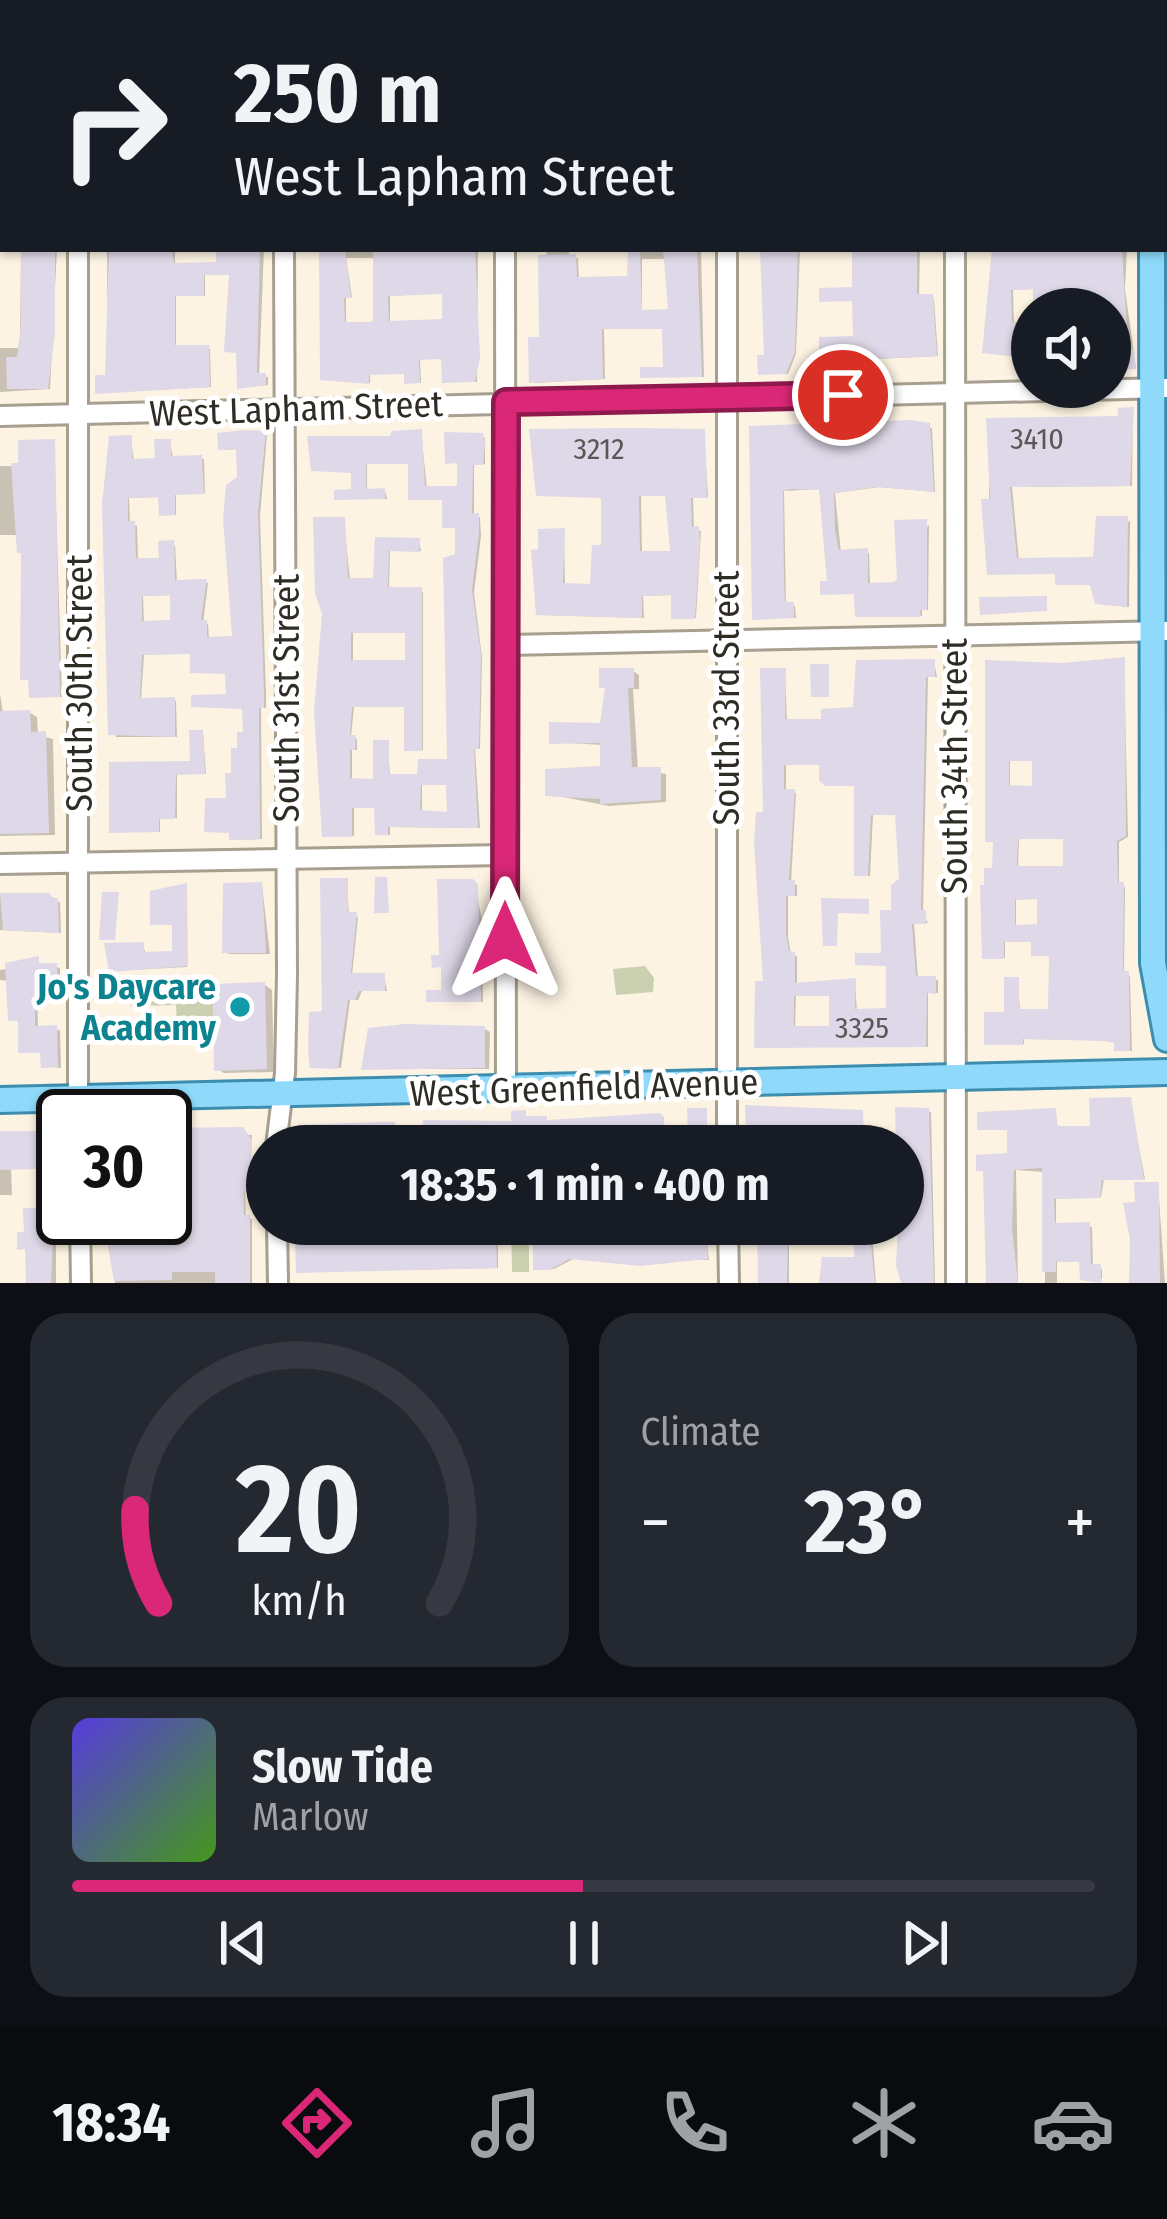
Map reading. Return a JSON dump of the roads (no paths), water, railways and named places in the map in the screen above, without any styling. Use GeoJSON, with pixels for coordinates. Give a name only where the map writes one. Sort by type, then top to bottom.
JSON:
{"type":"FeatureCollection","features":[{"type":"Feature","properties":{"kind":"main road"},"geometry":{"type":"LineString","coordinates":[[1152,252],[1159,388],[1153,963],[1167,1039]]}},
{"type":"Feature","properties":{"kind":"main road","name":"West Greenfield Avenue"},"geometry":{"type":"LineString","coordinates":[[192,1100],[1167,1072]]}},
{"type":"Feature","properties":{"kind":"main road","name":"West Greenfield Avenue"},"geometry":{"type":"LineString","coordinates":[[0,1100],[36,1103]]}},
{"type":"Feature","properties":{"kind":"street","name":"South 30th Street"},"geometry":{"type":"LineString","coordinates":[[78,252],[78,1089]]}},
{"type":"Feature","properties":{"kind":"street","name":"South 31st Street"},"geometry":{"type":"LineString","coordinates":[[278,1125],[285,1073],[284,252]]}},
{"type":"Feature","properties":{"kind":"street"},"geometry":{"type":"LineString","coordinates":[[505,252],[506,1090]]}},
{"type":"Feature","properties":{"kind":"street","name":"South 33rd Street"},"geometry":{"type":"LineString","coordinates":[[727,252],[727,1125]]}},
{"type":"Feature","properties":{"kind":"street","name":"South 34th Street"},"geometry":{"type":"LineString","coordinates":[[955,252],[952,1078],[956,1283]]}},
{"type":"Feature","properties":{"kind":"street","name":"West Lapham Street"},"geometry":{"type":"LineString","coordinates":[[0,416],[1159,388]]}},
{"type":"Feature","properties":{"kind":"street"},"geometry":{"type":"LineString","coordinates":[[507,645],[1159,632]]}},
{"type":"Feature","properties":{"kind":"street"},"geometry":{"type":"LineString","coordinates":[[0,864],[505,855]]}},
{"type":"Feature","properties":{"kind":"street"},"geometry":{"type":"LineString","coordinates":[[80,1245],[81,1283]]}},
{"type":"Feature","properties":{"kind":"street"},"geometry":{"type":"LineString","coordinates":[[277,1245],[278,1283]]}},
{"type":"Feature","properties":{"kind":"street"},"geometry":{"type":"LineString","coordinates":[[728,1245],[729,1283]]}},
{"type":"Feature","properties":{"kind":"place","name":"Jo's Daycare Academy"},"geometry":{"type":"Point","coordinates":[240,1007]}}]}
